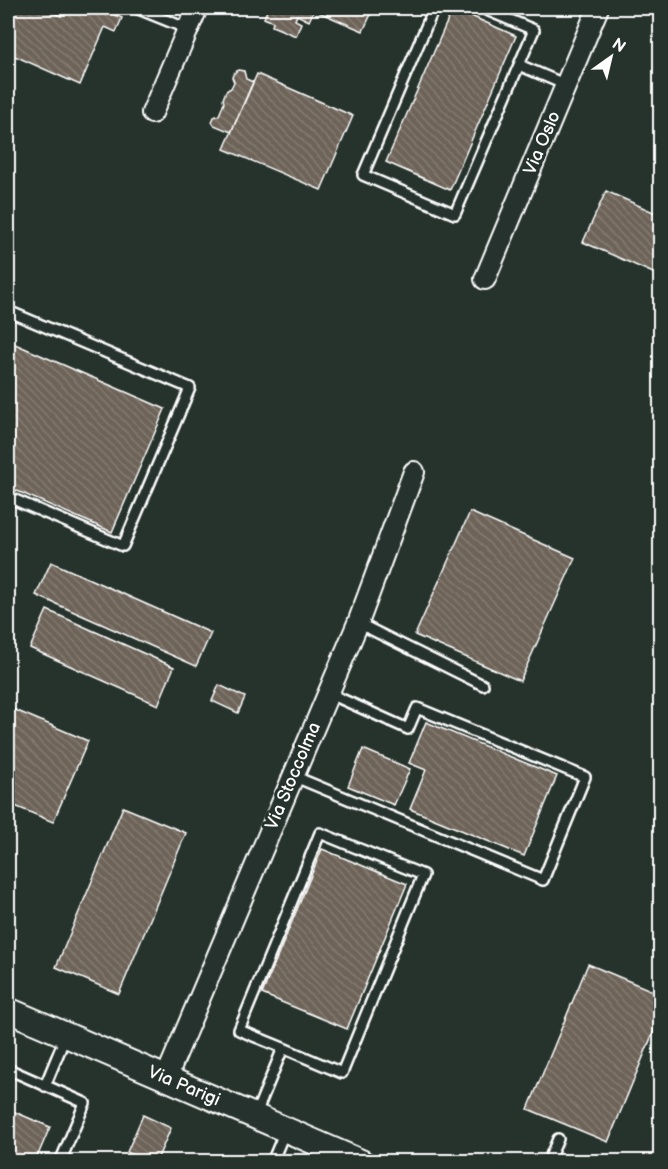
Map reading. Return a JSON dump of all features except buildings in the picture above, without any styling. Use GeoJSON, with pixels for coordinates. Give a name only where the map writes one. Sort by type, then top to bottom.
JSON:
{"type":"FeatureCollection","features":[{"type":"Feature","properties":{"kind":"street"},"geometry":{"type":"LineString","coordinates":[[152,113],[197,8]]}},
{"type":"Feature","properties":{"kind":"street","name":"Via Oslo"},"geometry":{"type":"LineString","coordinates":[[485,279],[598,8]]}},
{"type":"Feature","properties":{"kind":"street","name":"Via Stoccolma"},"geometry":{"type":"LineString","coordinates":[[166,1078],[358,623],[414,472]]}},
{"type":"Feature","properties":{"kind":"street","name":"Via Parigi"},"geometry":{"type":"LineString","coordinates":[[8,1010],[361,1161]]}},
{"type":"Feature","properties":{"kind":"lane"},"geometry":{"type":"LineString","coordinates":[[136,8],[188,28]]}},
{"type":"Feature","properties":{"kind":"lane"},"geometry":{"type":"LineString","coordinates":[[434,8],[363,174],[455,214],[534,30],[482,8]]}},
{"type":"Feature","properties":{"kind":"lane"},"geometry":{"type":"LineString","coordinates":[[519,65],[566,85]]}},
{"type":"Feature","properties":{"kind":"lane"},"geometry":{"type":"LineString","coordinates":[[8,311],[190,388],[123,546],[8,497]]}},
{"type":"Feature","properties":{"kind":"lane"},"geometry":{"type":"LineString","coordinates":[[358,623],[483,685]]}},
{"type":"Feature","properties":{"kind":"lane"},"geometry":{"type":"LineString","coordinates":[[293,776],[543,880],[585,777],[417,708],[408,729],[328,693]]}},
{"type":"Feature","properties":{"kind":"lane"},"geometry":{"type":"LineString","coordinates":[[320,833],[423,875],[342,1073],[283,1048],[239,1030],[320,833]]}},
{"type":"Feature","properties":{"kind":"lane"},"geometry":{"type":"LineString","coordinates":[[45,1086],[66,1035]]}},
{"type":"Feature","properties":{"kind":"lane"},"geometry":{"type":"LineString","coordinates":[[255,1116],[283,1048]]}},
{"type":"Feature","properties":{"kind":"lane"},"geometry":{"type":"LineString","coordinates":[[8,1069],[85,1103],[60,1161]]}},
{"type":"Feature","properties":{"kind":"lane"},"geometry":{"type":"LineString","coordinates":[[272,1161],[286,1129]]}},
{"type":"Feature","properties":{"kind":"lane"},"geometry":{"type":"LineString","coordinates":[[548,1161],[558,1139]]}}]}
